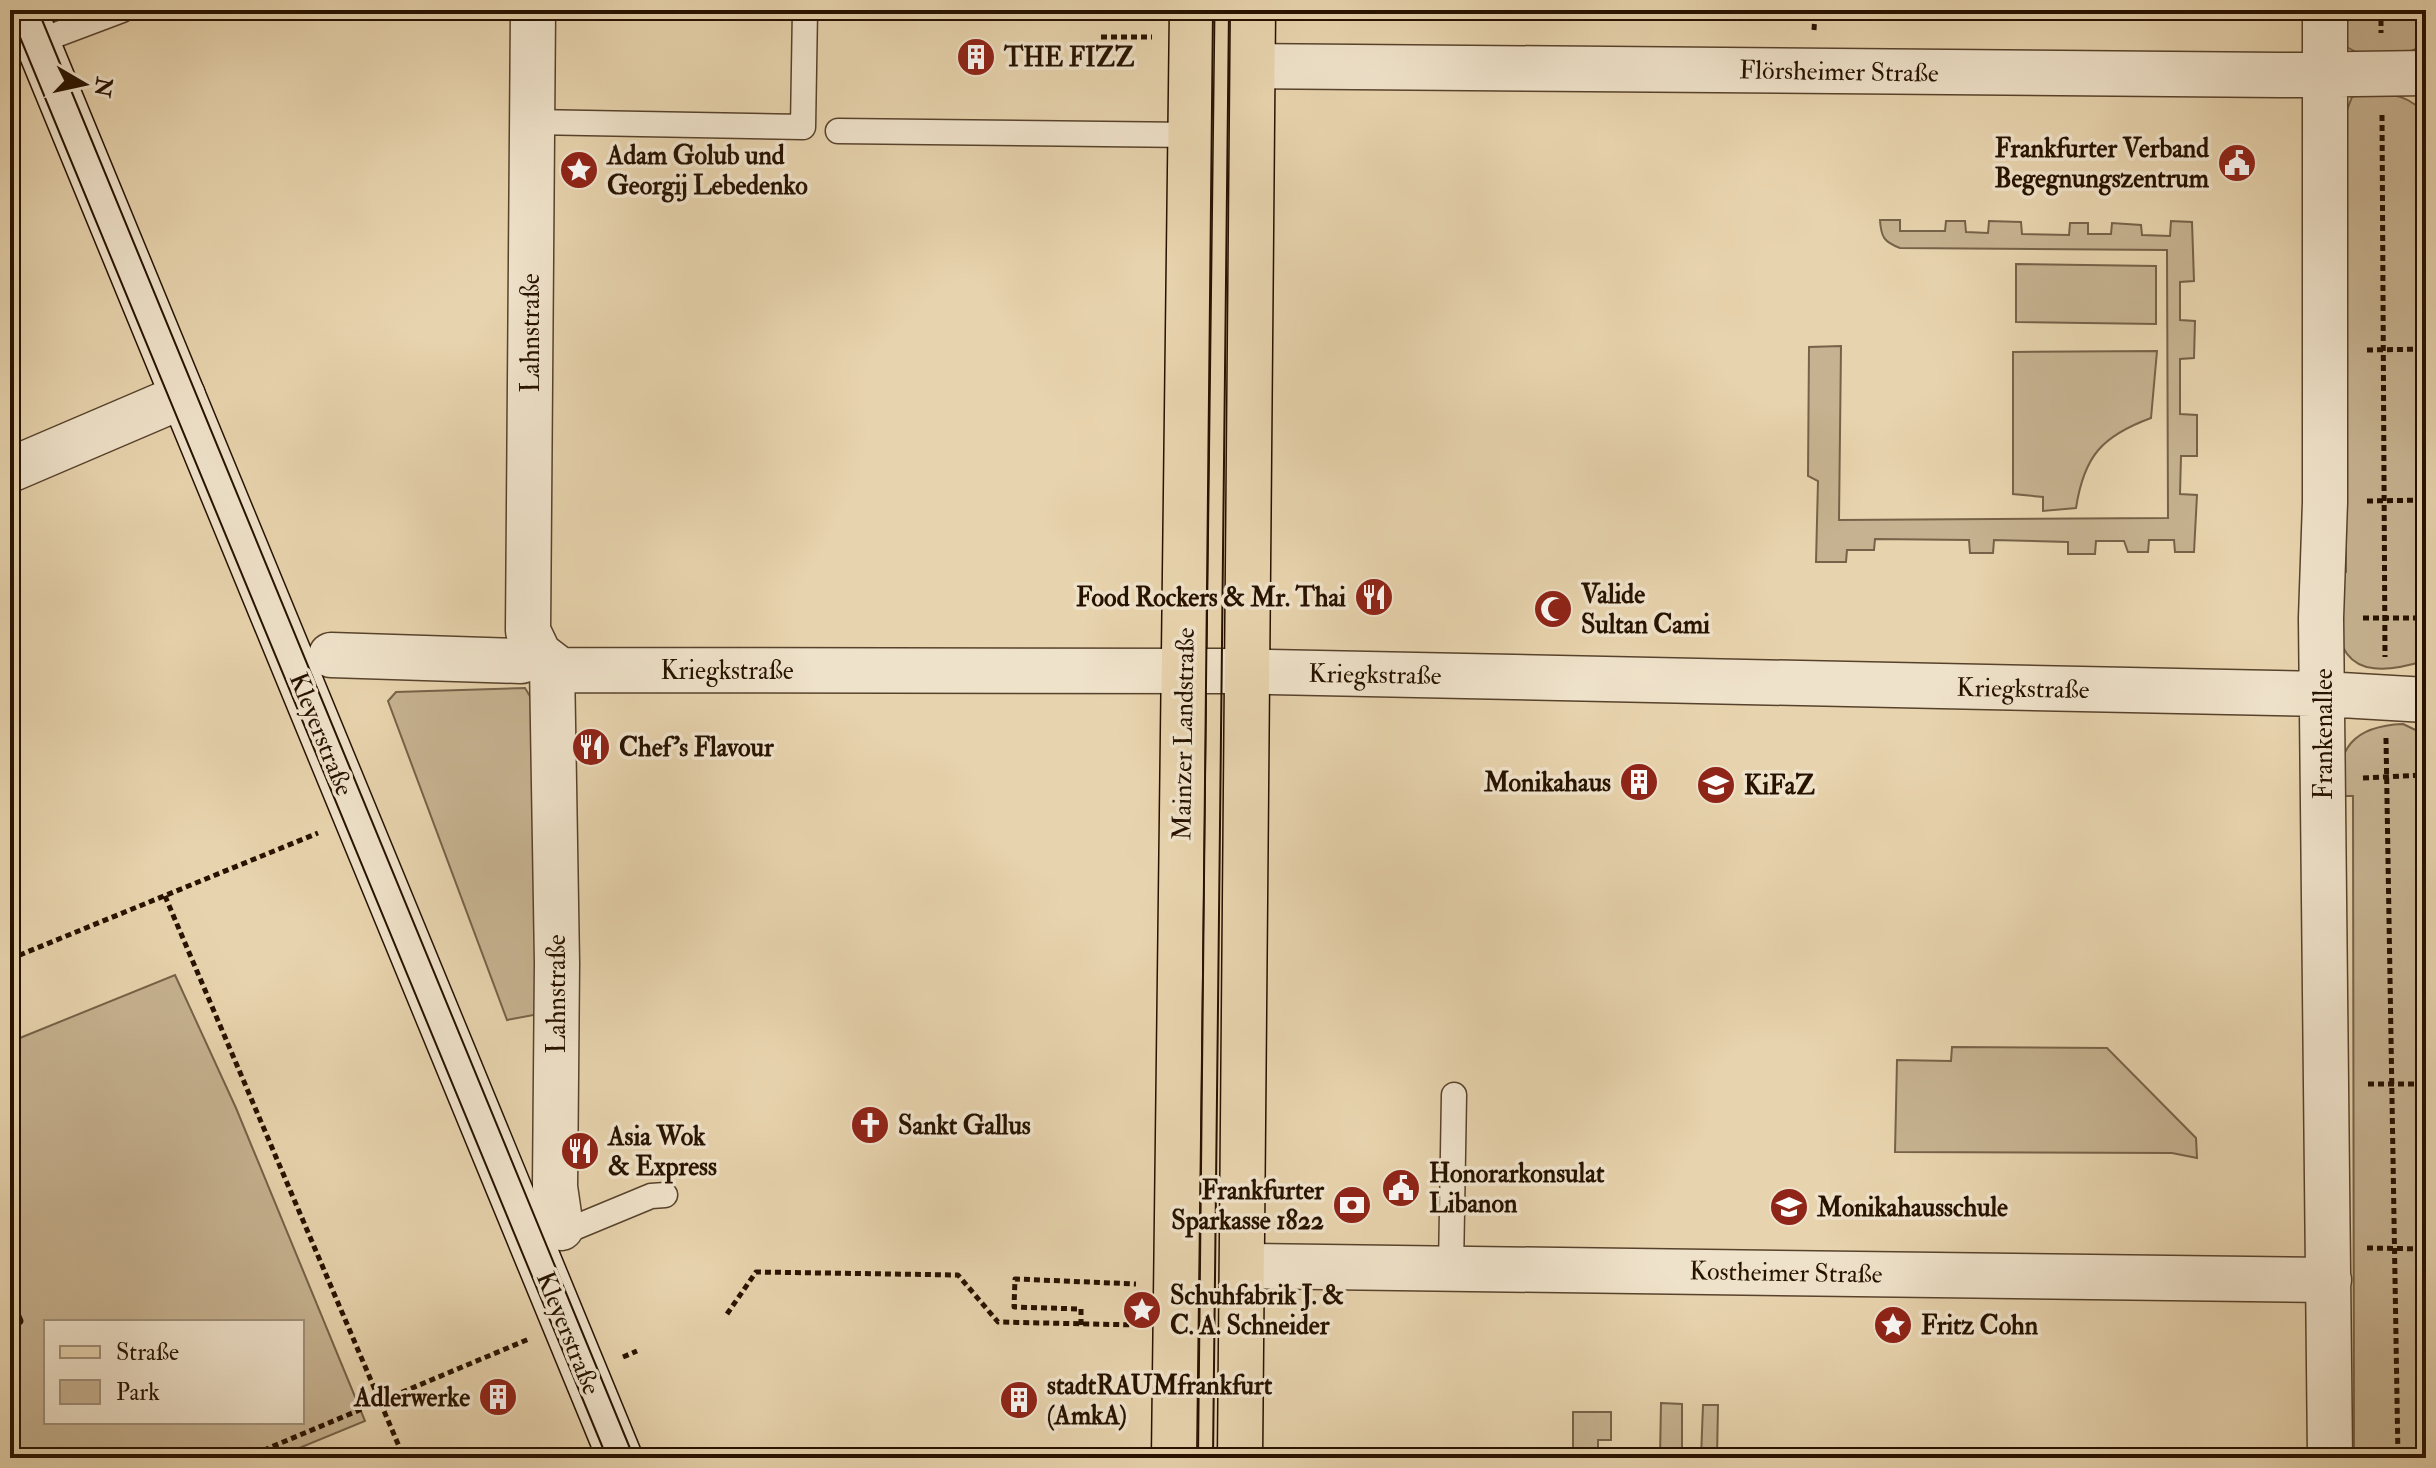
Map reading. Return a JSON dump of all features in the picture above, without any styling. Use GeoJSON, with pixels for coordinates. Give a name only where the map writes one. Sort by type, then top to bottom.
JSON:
{"type":"FeatureCollection","features":[{"type":"Feature","properties":{"kind":"main road","name":"Mainzer Landstraße"},"geometry":{"type":"LineString","coordinates":[[1174,1458],[1192,10]]}},
{"type":"Feature","properties":{"kind":"main road"},"geometry":{"type":"LineString","coordinates":[[1240,1458],[1253,10]]}},
{"type":"Feature","properties":{"kind":"street","name":"Lahnstraße"},"geometry":{"type":"LineString","coordinates":[[533,10],[528,631],[545,659],[557,963],[555,1187],[547,1236]]}},
{"type":"Feature","properties":{"kind":"street","name":"Frankenallee"},"geometry":{"type":"LineString","coordinates":[[2325,10],[2325,502],[2321,618],[2327,1085],[2341,1263],[2330,1458]]}},
{"type":"Feature","properties":{"kind":"street","name":"Kleyerstraße"},"geometry":{"type":"LineString","coordinates":[[30,26],[356,816],[547,1236],[565,1324],[620,1458]]}},
{"type":"Feature","properties":{"kind":"street","name":"Flörsheimer Straße"},"geometry":{"type":"LineString","coordinates":[[1253,66],[2426,73]]}},
{"type":"Feature","properties":{"kind":"street"},"geometry":{"type":"LineString","coordinates":[[10,470],[183,396]]}},
{"type":"Feature","properties":{"kind":"street","name":"Kriegkstraße"},"geometry":{"type":"LineString","coordinates":[[331,655],[521,661],[545,659],[560,670],[1184,670],[2324,694],[2426,700]]}},
{"type":"Feature","properties":{"kind":"street","name":"Kostheimer Straße"},"geometry":{"type":"LineString","coordinates":[[1243,1266],[1451,1268],[2341,1263]]}},
{"type":"Feature","properties":{"kind":"lane"},"geometry":{"type":"LineString","coordinates":[[30,26],[122,10]]}},
{"type":"Feature","properties":{"kind":"lane"},"geometry":{"type":"LineString","coordinates":[[532,122],[803,127],[805,10]]}},
{"type":"Feature","properties":{"kind":"lane"},"geometry":{"type":"LineString","coordinates":[[838,131],[1191,135]]}},
{"type":"Feature","properties":{"kind":"lane"},"geometry":{"type":"LineString","coordinates":[[1451,1268],[1454,1095]]}},
{"type":"Feature","properties":{"kind":"lane"},"geometry":{"type":"LineString","coordinates":[[547,1236],[651,1196],[665,1195]]}},
{"type":"Feature","properties":{"kind":"path"},"geometry":{"type":"LineString","coordinates":[[2381,10],[2385,673]]}},
{"type":"Feature","properties":{"kind":"path"},"geometry":{"type":"LineString","coordinates":[[1101,37],[1154,38]]}},
{"type":"Feature","properties":{"kind":"path"},"geometry":{"type":"LineString","coordinates":[[2360,618],[2426,618]]}},
{"type":"Feature","properties":{"kind":"path"},"geometry":{"type":"LineString","coordinates":[[2385,725],[2398,1458]]}},
{"type":"Feature","properties":{"kind":"path"},"geometry":{"type":"LineString","coordinates":[[2350,779],[2426,775]]}},
{"type":"Feature","properties":{"kind":"path"},"geometry":{"type":"LineString","coordinates":[[10,959],[356,816]]}},
{"type":"Feature","properties":{"kind":"path"},"geometry":{"type":"LineString","coordinates":[[165,896],[404,1458]]}},
{"type":"Feature","properties":{"kind":"path"},"geometry":{"type":"LineString","coordinates":[[2327,1085],[2426,1084]]}},
{"type":"Feature","properties":{"kind":"path"},"geometry":{"type":"LineString","coordinates":[[2341,1263],[2396,1250],[2426,1249]]}},
{"type":"Feature","properties":{"kind":"path"},"geometry":{"type":"LineString","coordinates":[[727,1314],[756,1272],[958,1275],[998,1322],[1130,1325]]}},
{"type":"Feature","properties":{"kind":"path"},"geometry":{"type":"LineString","coordinates":[[1081,1325],[1081,1309],[1014,1307],[1015,1279],[1139,1284]]}},
{"type":"Feature","properties":{"kind":"path"},"geometry":{"type":"LineString","coordinates":[[245,1458],[565,1324]]}},
{"type":"Feature","properties":{"kind":"green space"},"geometry":{"type":"Polygon","coordinates":[[[2333,10],[2426,10],[2426,43],[2385,58],[2364,55],[2343,45],[2333,10]]]}},
{"type":"Feature","properties":{"kind":"green space"},"geometry":{"type":"Polygon","coordinates":[[[2365,92],[2406,99],[2426,116],[2426,657],[2424,661],[2396,668],[2358,664],[2347,654],[2340,640],[2334,599],[2333,574],[2346,572],[2342,123],[2352,97],[2365,92]]]}},
{"type":"Feature","properties":{"kind":"green space"},"geometry":{"type":"Polygon","coordinates":[[[1880,220],[1900,220],[1900,231],[1945,231],[1946,221],[1965,221],[1966,232],[1988,233],[1989,221],[2021,222],[2022,234],[2069,235],[2070,223],[2088,223],[2088,234],[2111,234],[2112,223],[2141,225],[2142,235],[2170,236],[2171,221],[2192,222],[2194,281],[2180,282],[2180,320],[2195,321],[2194,358],[2180,359],[2180,414],[2197,415],[2197,456],[2181,456],[2180,494],[2197,495],[2194,552],[2175,552],[2174,540],[2149,540],[2148,552],[2128,552],[2124,541],[2096,541],[2095,554],[2068,554],[2068,542],[1994,540],[1993,553],[1970,553],[1969,540],[1875,539],[1874,550],[1847,550],[1846,562],[1816,562],[1818,481],[1808,476],[1809,347],[1841,346],[1839,520],[2168,518],[2167,250],[1900,248],[1884,238],[1880,220]]]}},
{"type":"Feature","properties":{"kind":"green space"},"geometry":{"type":"Polygon","coordinates":[[[2016,264],[2156,266],[2156,324],[2016,322],[2016,264]]]}},
{"type":"Feature","properties":{"kind":"green space"},"geometry":{"type":"Polygon","coordinates":[[[2157,351],[2151,418],[2120,432],[2098,450],[2084,475],[2076,508],[2043,511],[2043,497],[2013,494],[2013,352],[2157,351]]]}},
{"type":"Feature","properties":{"kind":"green space"},"geometry":{"type":"Polygon","coordinates":[[[525,688],[537,708],[544,1013],[507,1020],[388,701],[396,692],[525,688]]]}},
{"type":"Feature","properties":{"kind":"green space"},"geometry":{"type":"Polygon","coordinates":[[[2403,724],[2426,735],[2426,1458],[2354,1458],[2353,796],[2337,796],[2338,779],[2345,753],[2360,735],[2372,729],[2403,724]]]}},
{"type":"Feature","properties":{"kind":"green space"},"geometry":{"type":"Polygon","coordinates":[[[175,975],[236,1108],[365,1421],[275,1458],[10,1458],[10,1042],[175,975]]]}},
{"type":"Feature","properties":{"kind":"green space"},"geometry":{"type":"Polygon","coordinates":[[[1952,1047],[2107,1048],[2196,1138],[2197,1158],[2172,1153],[1895,1152],[1897,1060],[1951,1061],[1952,1047]]]}},
{"type":"Feature","properties":{"kind":"green space"},"geometry":{"type":"Polygon","coordinates":[[[1661,1403],[1682,1404],[1682,1458],[1660,1458],[1661,1403]]]}},
{"type":"Feature","properties":{"kind":"green space"},"geometry":{"type":"Polygon","coordinates":[[[1703,1405],[1718,1405],[1717,1458],[1701,1458],[1703,1405]]]}},
{"type":"Feature","properties":{"kind":"green space"},"geometry":{"type":"Polygon","coordinates":[[[1573,1412],[1611,1412],[1611,1440],[1598,1440],[1598,1458],[1573,1458],[1573,1412]]]}},
{"type":"Feature","properties":{"kind":"tram line"},"geometry":{"type":"LineString","coordinates":[[38,10],[634,1458]]}},
{"type":"Feature","properties":{"kind":"tram line"},"geometry":{"type":"LineString","coordinates":[[1198,1458],[1213,10]]}},
{"type":"Feature","properties":{"kind":"tram line"},"geometry":{"type":"LineString","coordinates":[[1213,1458],[1229,10]]}},
{"type":"Feature","properties":{"kind":"tram line"},"geometry":{"type":"LineString","coordinates":[[10,13],[607,1458]]}},
{"type":"Feature","properties":{"kind":"railway"},"geometry":{"type":"LineString","coordinates":[[10,1301],[19,1321]]}},
{"type":"Feature","properties":{"kind":"place","name":"THE FIZZ"},"geometry":{"type":"Point","coordinates":[976,57]}},
{"type":"Feature","properties":{"kind":"place","name":"Frankfurter Verband Begegnungszentrum"},"geometry":{"type":"Point","coordinates":[2237,163]}},
{"type":"Feature","properties":{"kind":"place","name":"Adam Golub und Georgij Lebedenko"},"geometry":{"type":"Point","coordinates":[579,170]}},
{"type":"Feature","properties":{"kind":"place","name":"Food Rockers & Mr. Thai"},"geometry":{"type":"Point","coordinates":[1374,597]}},
{"type":"Feature","properties":{"kind":"place","name":"Valide Sultan Cami"},"geometry":{"type":"Point","coordinates":[1553,609]}},
{"type":"Feature","properties":{"kind":"place","name":"Chef's Flavour"},"geometry":{"type":"Point","coordinates":[591,747]}},
{"type":"Feature","properties":{"kind":"place","name":"Monikahaus"},"geometry":{"type":"Point","coordinates":[1639,782]}},
{"type":"Feature","properties":{"kind":"place","name":"KiFaZ"},"geometry":{"type":"Point","coordinates":[1716,785]}},
{"type":"Feature","properties":{"kind":"place","name":"Sankt Gallus"},"geometry":{"type":"Point","coordinates":[870,1125]}},
{"type":"Feature","properties":{"kind":"place","name":"Asia Wok & Express"},"geometry":{"type":"Point","coordinates":[580,1151]}},
{"type":"Feature","properties":{"kind":"place","name":"Honorarkonsulat Libanon"},"geometry":{"type":"Point","coordinates":[1401,1188]}},
{"type":"Feature","properties":{"kind":"place","name":"Frankfurter Sparkasse 1822"},"geometry":{"type":"Point","coordinates":[1352,1205]}},
{"type":"Feature","properties":{"kind":"place","name":"Monikahausschule"},"geometry":{"type":"Point","coordinates":[1789,1207]}},
{"type":"Feature","properties":{"kind":"place","name":"Schuhfabrik J. & C. A. Schneider"},"geometry":{"type":"Point","coordinates":[1142,1310]}},
{"type":"Feature","properties":{"kind":"place","name":"Fritz Cohn"},"geometry":{"type":"Point","coordinates":[1893,1325]}},
{"type":"Feature","properties":{"kind":"place","name":"Adlerwerke"},"geometry":{"type":"Point","coordinates":[498,1397]}},
{"type":"Feature","properties":{"kind":"place","name":"stadtRAUMfrankfurt (AmkA)"},"geometry":{"type":"Point","coordinates":[1019,1400]}}]}
